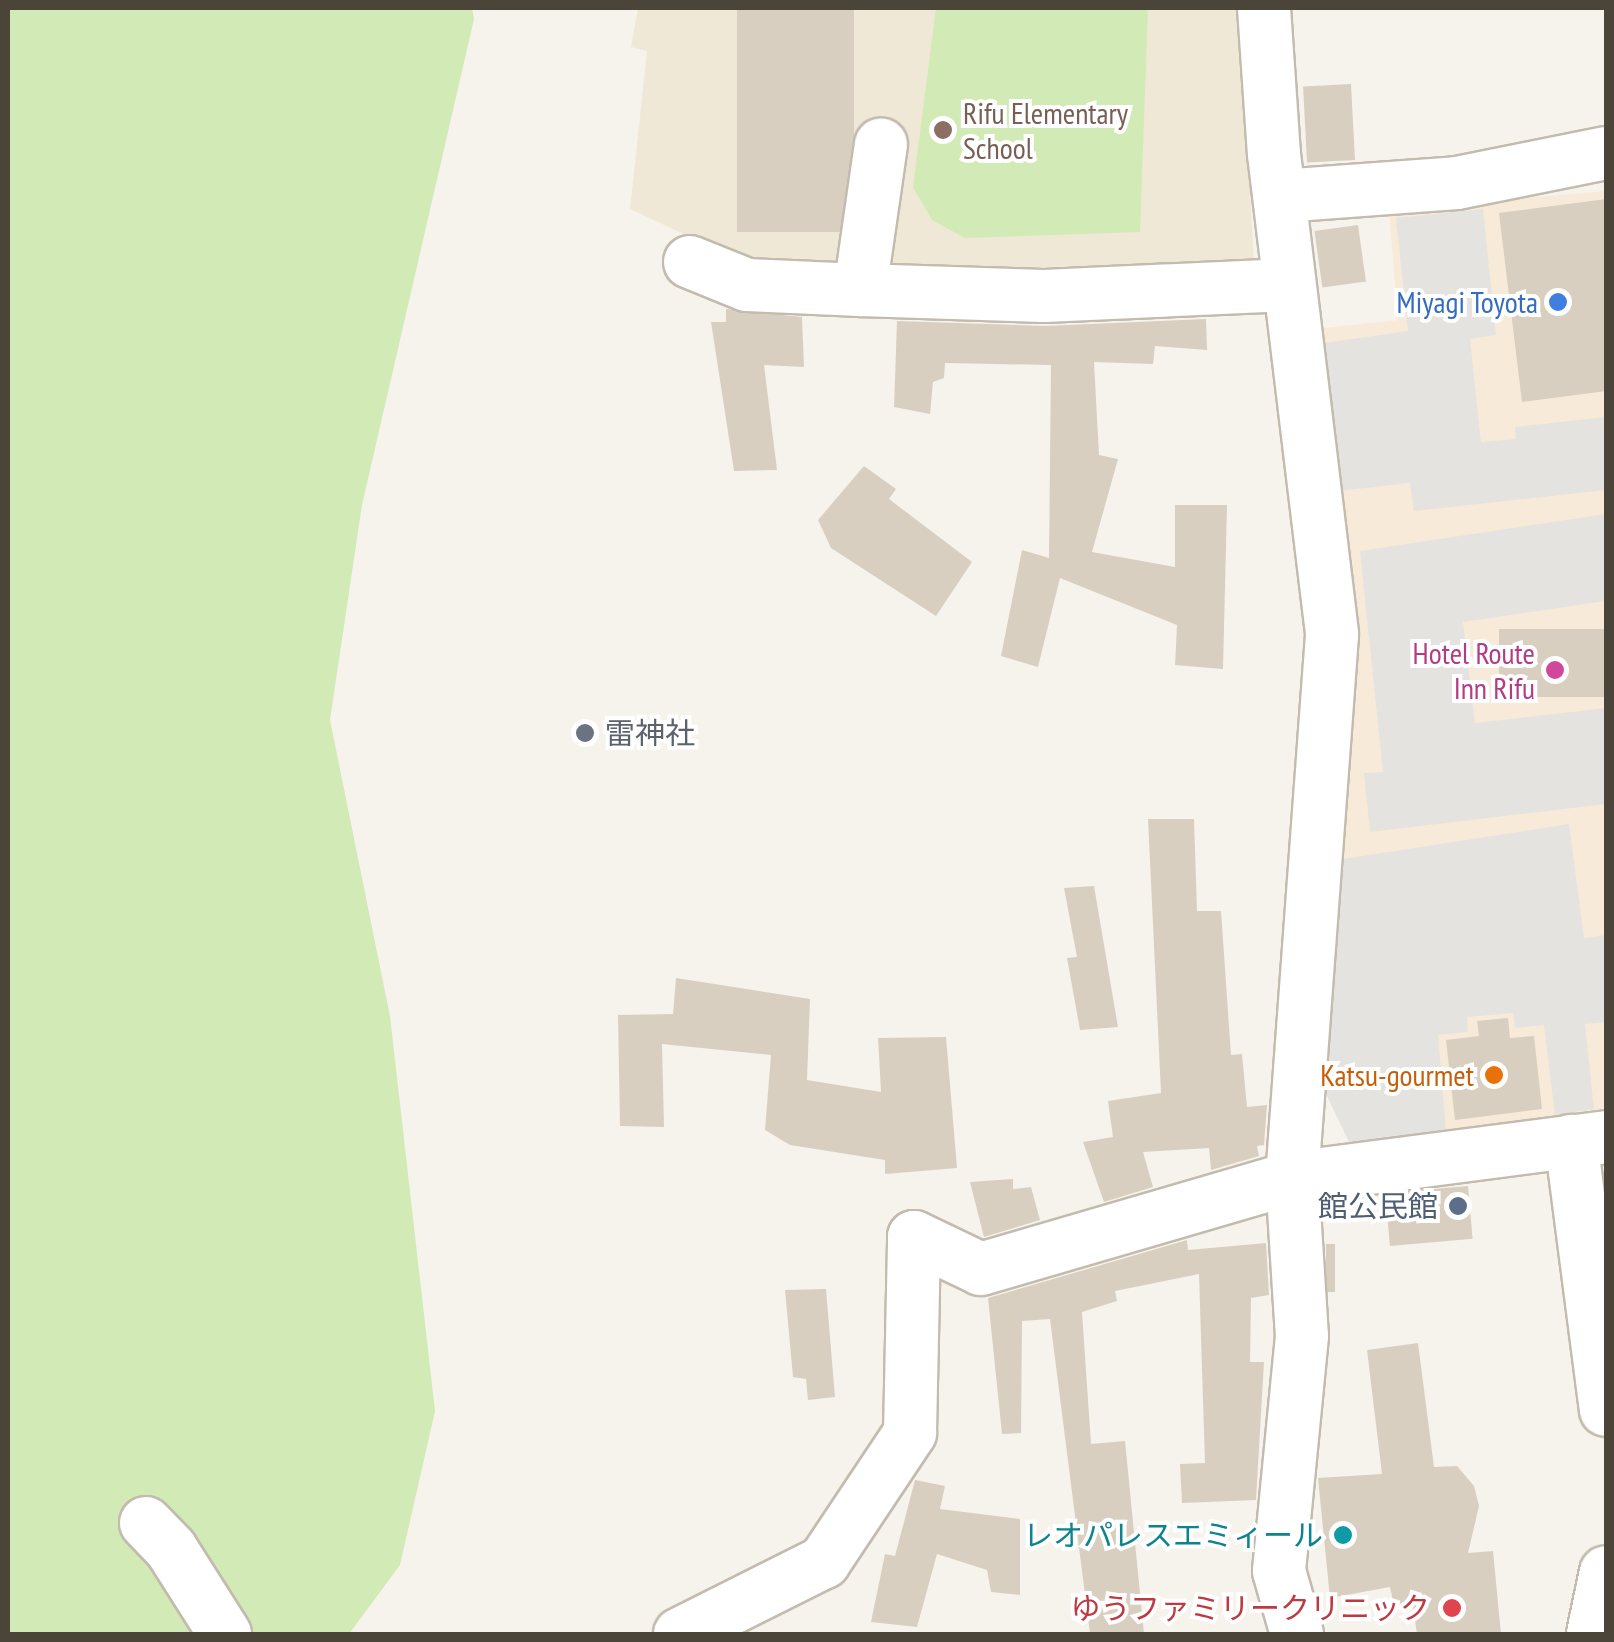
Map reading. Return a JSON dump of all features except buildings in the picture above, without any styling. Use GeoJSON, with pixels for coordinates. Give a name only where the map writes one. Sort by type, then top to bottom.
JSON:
{"type":"FeatureCollection","features":[{"type":"Feature","properties":{"kind":"street"},"geometry":{"type":"LineString","coordinates":[[1264,8],[1288,285],[1332,635],[1292,1178],[1302,1336],[1279,1570],[1297,1634]]}},
{"type":"Feature","properties":{"kind":"street"},"geometry":{"type":"LineString","coordinates":[[860,290],[881,145]]}},
{"type":"Feature","properties":{"kind":"street"},"geometry":{"type":"LineString","coordinates":[[1281,196],[1457,184],[1606,152]]}},
{"type":"Feature","properties":{"kind":"street"},"geometry":{"type":"LineString","coordinates":[[690,262],[747,285],[860,290],[1044,296],[1288,285]]}},
{"type":"Feature","properties":{"kind":"street"},"geometry":{"type":"LineString","coordinates":[[680,1634],[824,1562],[910,1433],[914,1237],[981,1268],[1292,1178],[1589,1139],[1606,1410]]}},
{"type":"Feature","properties":{"kind":"street"},"geometry":{"type":"LineString","coordinates":[[146,1523],[225,1634]]}},
{"type":"Feature","properties":{"kind":"street"},"geometry":{"type":"LineString","coordinates":[[1593,1634],[1606,1572]]}},
{"type":"Feature","properties":{"kind":"shaded area","name":"Rifu Elementary School"},"geometry":{"type":"Polygon","coordinates":[[[638,8],[1240,8],[1254,263],[765,272],[630,209],[647,51],[631,47],[638,8]]]}},
{"type":"Feature","properties":{"kind":"shaded area"},"geometry":{"type":"Polygon","coordinates":[[[1606,191],[1606,1108],[1351,1146],[1317,1075],[1357,660],[1315,329],[1398,320],[1389,210],[1606,191]]]}},
{"type":"Feature","properties":{"kind":"shaded area"},"geometry":{"type":"Polygon","coordinates":[[[1483,209],[1496,335],[1470,339],[1481,442],[1516,439],[1515,427],[1606,417],[1606,490],[1414,511],[1410,483],[1338,491],[1317,344],[1408,331],[1396,218],[1483,209]]]}},
{"type":"Feature","properties":{"kind":"shaded area"},"geometry":{"type":"Polygon","coordinates":[[[1606,514],[1606,601],[1463,622],[1475,723],[1606,708],[1606,804],[1370,832],[1364,773],[1383,772],[1360,551],[1606,514]]]}},
{"type":"Feature","properties":{"kind":"shaded area"},"geometry":{"type":"Polygon","coordinates":[[[1569,824],[1584,938],[1606,935],[1606,1022],[1585,1024],[1594,1109],[1555,1115],[1544,1025],[1515,1028],[1513,1013],[1467,1017],[1468,1032],[1438,1035],[1446,1131],[1351,1146],[1317,1075],[1337,860],[1569,824]]]}},
{"type":"Feature","properties":{"kind":"green space"},"geometry":{"type":"Polygon","coordinates":[[[8,8],[472,8],[474,19],[362,505],[330,720],[390,1016],[435,1411],[400,1565],[349,1634],[8,1632],[8,8]]]}},
{"type":"Feature","properties":{"kind":"green space"},"geometry":{"type":"Polygon","coordinates":[[[936,8],[1148,8],[1140,232],[965,238],[932,220],[913,187],[936,8]]]}},
{"type":"Feature","properties":{"kind":"place","name":"Rifu Elementary School"},"geometry":{"type":"Point","coordinates":[943,130]}},
{"type":"Feature","properties":{"kind":"place","name":"Miyagi Toyota"},"geometry":{"type":"Point","coordinates":[1558,302]}},
{"type":"Feature","properties":{"kind":"place","name":"Hotel Route Inn Rifu"},"geometry":{"type":"Point","coordinates":[1555,670]}},
{"type":"Feature","properties":{"kind":"place","name":"雷神社"},"geometry":{"type":"Point","coordinates":[585,733]}},
{"type":"Feature","properties":{"kind":"place","name":"Katsu-gourmet"},"geometry":{"type":"Point","coordinates":[1494,1075]}},
{"type":"Feature","properties":{"kind":"place","name":"館公民館"},"geometry":{"type":"Point","coordinates":[1458,1206]}},
{"type":"Feature","properties":{"kind":"place","name":"レオパレスエミィール"},"geometry":{"type":"Point","coordinates":[1343,1535]}},
{"type":"Feature","properties":{"kind":"place","name":"ゆうファミリークリニック"},"geometry":{"type":"Point","coordinates":[1452,1608]}}]}
